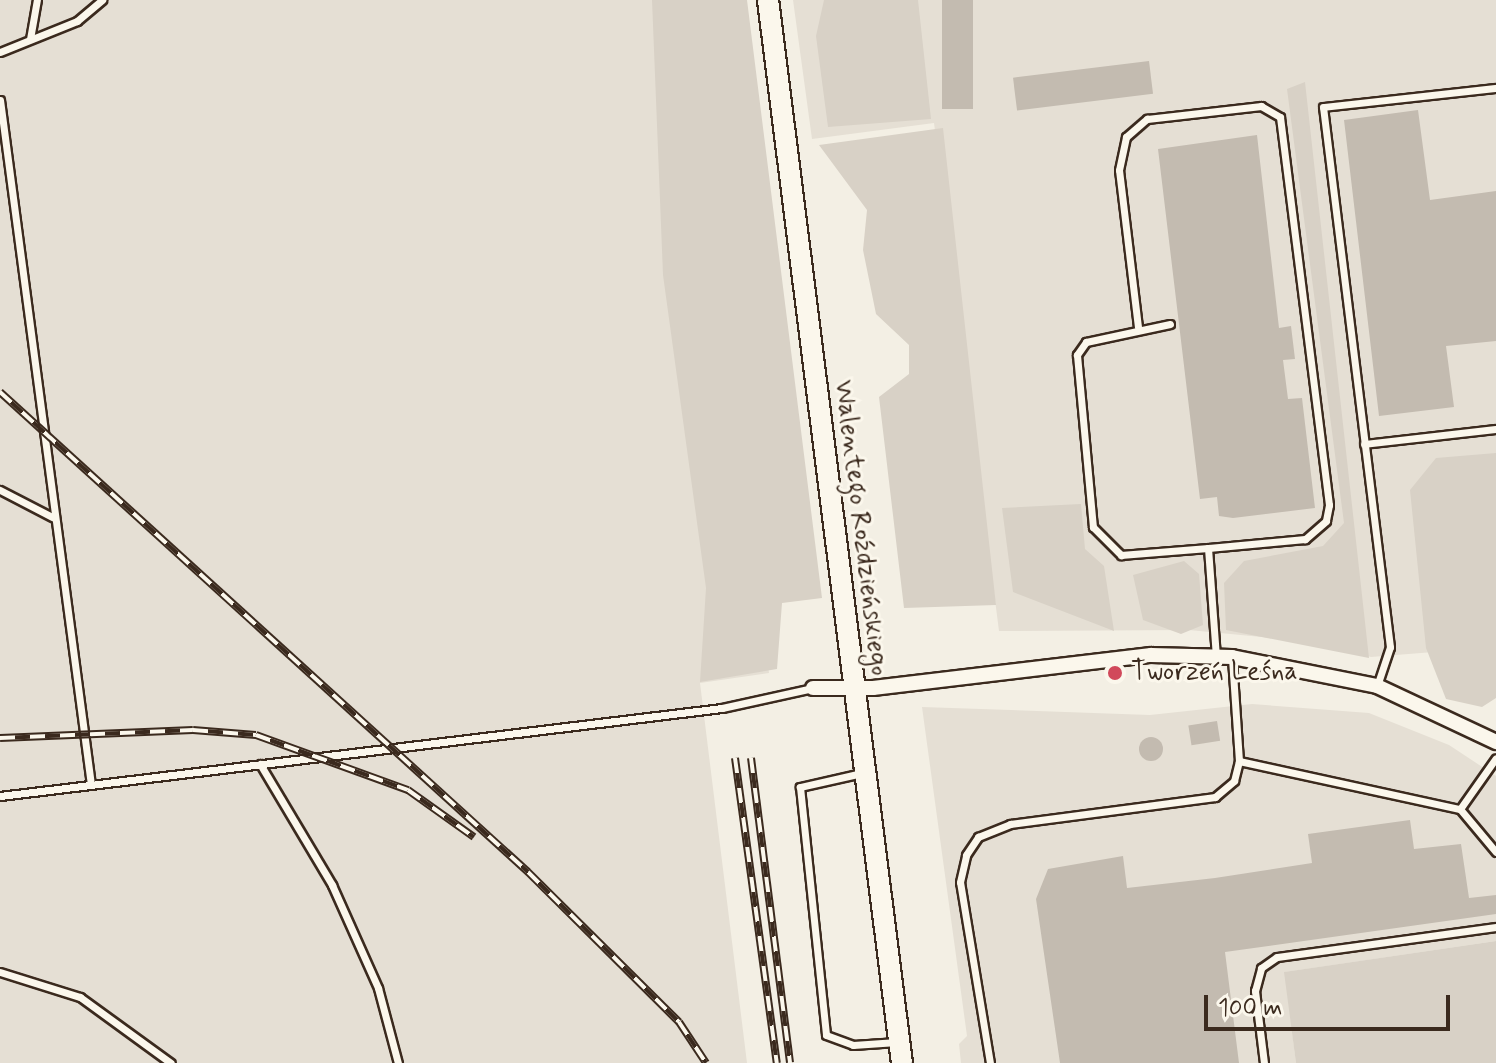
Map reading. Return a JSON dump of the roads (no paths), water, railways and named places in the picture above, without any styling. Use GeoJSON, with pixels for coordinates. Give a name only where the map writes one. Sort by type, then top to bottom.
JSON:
{"type":"FeatureCollection","features":[{"type":"Feature","properties":{"kind":"street","name":"Walentego Roździeńskiego"},"geometry":{"type":"LineString","coordinates":[[768,0],[902,1063]]}},
{"type":"Feature","properties":{"kind":"street"},"geometry":{"type":"LineString","coordinates":[[813,688],[854,688],[1151,655],[1232,657],[1377,686],[1496,742]]}},
{"type":"Feature","properties":{"kind":"lane"},"geometry":{"type":"LineString","coordinates":[[30,39],[37,0]]}},
{"type":"Feature","properties":{"kind":"lane"},"geometry":{"type":"LineString","coordinates":[[0,52],[77,21],[102,0]]}},
{"type":"Feature","properties":{"kind":"lane"},"geometry":{"type":"LineString","coordinates":[[1377,686],[1390,647],[1323,107],[1496,88]]}},
{"type":"Feature","properties":{"kind":"lane"},"geometry":{"type":"LineString","coordinates":[[0,100],[30,292],[52,517],[91,785]]}},
{"type":"Feature","properties":{"kind":"lane"},"geometry":{"type":"LineString","coordinates":[[1138,327],[1119,170],[1126,137],[1147,119],[1261,106],[1280,117],[1329,505],[1326,521],[1305,539],[1121,555],[1093,527],[1077,355],[1086,342],[1138,327],[1170,324]]}},
{"type":"Feature","properties":{"kind":"lane"},"geometry":{"type":"LineString","coordinates":[[1364,444],[1496,429]]}},
{"type":"Feature","properties":{"kind":"lane"},"geometry":{"type":"LineString","coordinates":[[0,490],[52,517]]}},
{"type":"Feature","properties":{"kind":"lane"},"geometry":{"type":"LineString","coordinates":[[1208,548],[1216,656]]}},
{"type":"Feature","properties":{"kind":"lane"},"geometry":{"type":"LineString","coordinates":[[990,1063],[960,882],[978,837],[1010,824],[1215,797],[1234,781],[1239,761],[1232,657]]}},
{"type":"Feature","properties":{"kind":"lane"},"geometry":{"type":"LineString","coordinates":[[0,796],[722,708],[813,688]]}},
{"type":"Feature","properties":{"kind":"lane"},"geometry":{"type":"LineString","coordinates":[[1460,809],[1496,758]]}},
{"type":"Feature","properties":{"kind":"lane"},"geometry":{"type":"LineString","coordinates":[[1239,761],[1460,809],[1496,852]]}},
{"type":"Feature","properties":{"kind":"lane"},"geometry":{"type":"LineString","coordinates":[[260,764],[332,885],[378,988],[398,1063]]}},
{"type":"Feature","properties":{"kind":"lane"},"geometry":{"type":"LineString","coordinates":[[865,772],[800,787],[807,892],[826,1035],[853,1045],[899,1042]]}},
{"type":"Feature","properties":{"kind":"lane"},"geometry":{"type":"LineString","coordinates":[[1264,1063],[1255,991],[1261,968],[1277,957],[1496,927]]}},
{"type":"Feature","properties":{"kind":"lane"},"geometry":{"type":"LineString","coordinates":[[0,972],[80,997],[171,1063]]}},
{"type":"Feature","properties":{"kind":"railway"},"geometry":{"type":"LineString","coordinates":[[0,392],[528,872],[679,1022],[706,1063]]}},
{"type":"Feature","properties":{"kind":"railway"},"geometry":{"type":"LineString","coordinates":[[0,738],[193,730],[256,735],[408,790],[474,837]]}},
{"type":"Feature","properties":{"kind":"railway"},"geometry":{"type":"LineString","coordinates":[[735,758],[777,1063]]}},
{"type":"Feature","properties":{"kind":"railway"},"geometry":{"type":"LineString","coordinates":[[751,758],[790,1063]]}},
{"type":"Feature","properties":{"kind":"place","name":"Tworzeń Leśna"},"geometry":{"type":"Point","coordinates":[1115,673]}}]}
